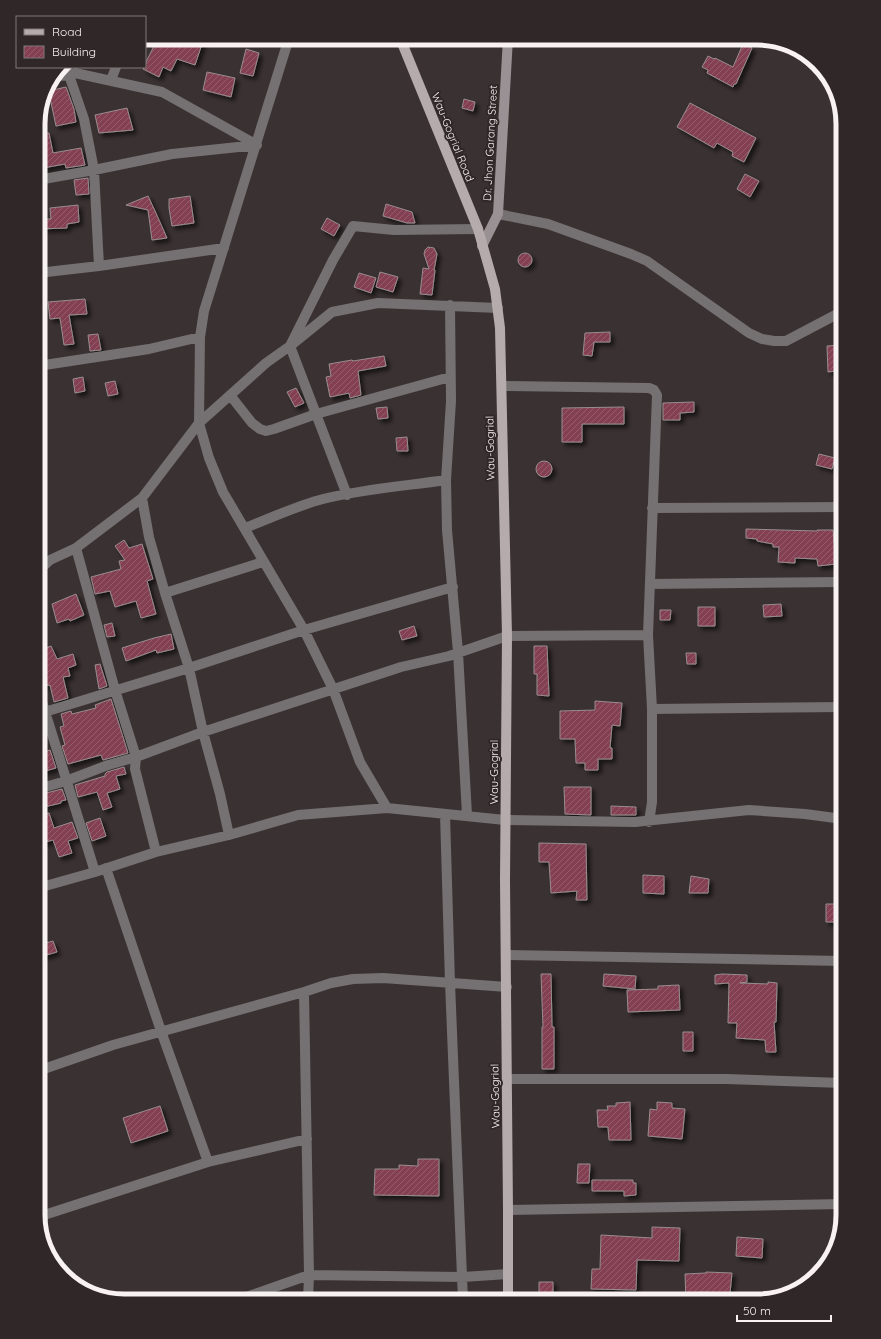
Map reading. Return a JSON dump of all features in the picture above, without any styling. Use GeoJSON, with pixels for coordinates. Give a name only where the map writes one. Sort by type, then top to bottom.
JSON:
{"type":"FeatureCollection","features":[{"type":"Feature","properties":{"kind":"main road","name":"Wau-Gogrial Road"},"geometry":{"type":"LineString","coordinates":[[403,45],[478,229],[482,246]]}},
{"type":"Feature","properties":{"kind":"main road","name":"Wau-Gogrial"},"geometry":{"type":"LineString","coordinates":[[482,246],[495,289],[502,355],[506,636],[508,1294]]}},
{"type":"Feature","properties":{"kind":"street"},"geometry":{"type":"LineString","coordinates":[[288,45],[204,311],[200,337],[199,423],[209,458],[223,492],[304,630],[333,689],[360,762],[388,808]]}},
{"type":"Feature","properties":{"kind":"street","name":"Dr. Jhon Garang Street"},"geometry":{"type":"LineString","coordinates":[[482,246],[498,214],[508,45]]}},
{"type":"Feature","properties":{"kind":"street"},"geometry":{"type":"LineString","coordinates":[[111,80],[116,68]]}},
{"type":"Feature","properties":{"kind":"street"},"geometry":{"type":"LineString","coordinates":[[99,266],[94,170],[84,119],[71,71],[162,92],[257,145]]}},
{"type":"Feature","properties":{"kind":"street"},"geometry":{"type":"LineString","coordinates":[[45,179],[172,154],[257,145]]}},
{"type":"Feature","properties":{"kind":"street"},"geometry":{"type":"LineString","coordinates":[[498,214],[548,224],[647,261],[749,333],[762,339],[786,341],[836,315]]}},
{"type":"Feature","properties":{"kind":"street"},"geometry":{"type":"LineString","coordinates":[[347,494],[290,346],[353,226],[394,230],[478,229]]}},
{"type":"Feature","properties":{"kind":"street"},"geometry":{"type":"LineString","coordinates":[[45,272],[224,248]]}},
{"type":"Feature","properties":{"kind":"street"},"geometry":{"type":"LineString","coordinates":[[45,565],[50,560],[76,548],[142,498],[199,423],[266,363],[290,346],[332,312],[378,303],[498,308]]}},
{"type":"Feature","properties":{"kind":"street"},"geometry":{"type":"LineString","coordinates":[[450,305],[450,401],[446,480],[447,530],[458,652],[467,815]]}},
{"type":"Feature","properties":{"kind":"street"},"geometry":{"type":"LineString","coordinates":[[45,365],[150,349],[200,337]]}},
{"type":"Feature","properties":{"kind":"street"},"geometry":{"type":"LineString","coordinates":[[230,395],[252,424],[260,429],[266,430],[274,429],[316,414],[450,377]]}},
{"type":"Feature","properties":{"kind":"street"},"geometry":{"type":"LineString","coordinates":[[502,386],[649,388],[654,390],[657,395],[648,635],[652,709],[652,802],[649,822]]}},
{"type":"Feature","properties":{"kind":"street"},"geometry":{"type":"LineString","coordinates":[[245,528],[322,499],[446,480]]}},
{"type":"Feature","properties":{"kind":"street"},"geometry":{"type":"LineString","coordinates":[[142,498],[149,537],[189,668],[203,732],[220,794],[229,835]]}},
{"type":"Feature","properties":{"kind":"street"},"geometry":{"type":"LineString","coordinates":[[652,508],[836,507]]}},
{"type":"Feature","properties":{"kind":"street"},"geometry":{"type":"LineString","coordinates":[[76,548],[115,690],[136,757],[135,769],[156,852]]}},
{"type":"Feature","properties":{"kind":"street"},"geometry":{"type":"LineString","coordinates":[[165,593],[263,562]]}},
{"type":"Feature","properties":{"kind":"street"},"geometry":{"type":"LineString","coordinates":[[650,584],[836,582]]}},
{"type":"Feature","properties":{"kind":"street"},"geometry":{"type":"LineString","coordinates":[[45,712],[189,668],[304,630],[452,588]]}},
{"type":"Feature","properties":{"kind":"street"},"geometry":{"type":"LineString","coordinates":[[45,787],[333,689],[401,667],[449,656],[506,636],[648,635]]}},
{"type":"Feature","properties":{"kind":"street"},"geometry":{"type":"LineString","coordinates":[[652,709],[836,707]]}},
{"type":"Feature","properties":{"kind":"street"},"geometry":{"type":"LineString","coordinates":[[45,722],[95,872]]}},
{"type":"Feature","properties":{"kind":"street"},"geometry":{"type":"LineString","coordinates":[[45,886],[95,872],[156,852],[229,835],[298,815],[388,808],[506,820],[649,822],[749,810],[836,818]]}},
{"type":"Feature","properties":{"kind":"street"},"geometry":{"type":"LineString","coordinates":[[445,814],[450,983],[463,1294]]}},
{"type":"Feature","properties":{"kind":"street"},"geometry":{"type":"LineString","coordinates":[[106,868],[161,1032],[208,1162]]}},
{"type":"Feature","properties":{"kind":"street"},"geometry":{"type":"LineString","coordinates":[[506,955],[836,961]]}},
{"type":"Feature","properties":{"kind":"street"},"geometry":{"type":"LineString","coordinates":[[45,1069],[112,1045],[304,992],[331,983],[353,979],[383,978],[507,987]]}},
{"type":"Feature","properties":{"kind":"street"},"geometry":{"type":"LineString","coordinates":[[304,992],[308,1294]]}},
{"type":"Feature","properties":{"kind":"street"},"geometry":{"type":"LineString","coordinates":[[507,1079],[719,1079],[836,1083]]}},
{"type":"Feature","properties":{"kind":"street"},"geometry":{"type":"LineString","coordinates":[[45,1214],[208,1162],[307,1139]]}},
{"type":"Feature","properties":{"kind":"street"},"geometry":{"type":"LineString","coordinates":[[508,1210],[836,1204]]}},
{"type":"Feature","properties":{"kind":"street"},"geometry":{"type":"LineString","coordinates":[[255,1294],[309,1275],[462,1277],[508,1274]]}},
{"type":"Feature","properties":{"kind":"building"},"geometry":{"type":"Polygon","coordinates":[[[154,45],[202,45],[195,65],[177,59],[171,71],[163,67],[159,77],[143,69],[146,68],[146,62],[154,45]]]}},
{"type":"Feature","properties":{"kind":"building"},"geometry":{"type":"Polygon","coordinates":[[[743,45],[752,48],[736,84],[734,84],[733,87],[707,73],[708,70],[702,67],[708,56],[733,67],[743,45]]]}},
{"type":"Feature","properties":{"kind":"building"},"geometry":{"type":"Polygon","coordinates":[[[246,49],[259,53],[253,76],[240,73],[246,49]]]}},
{"type":"Feature","properties":{"kind":"building"},"geometry":{"type":"Polygon","coordinates":[[[207,72],[235,78],[231,97],[203,90],[207,72]]]}},
{"type":"Feature","properties":{"kind":"building"},"geometry":{"type":"Polygon","coordinates":[[[66,87],[74,109],[76,122],[56,126],[50,97],[53,90],[66,87]]]}},
{"type":"Feature","properties":{"kind":"building"},"geometry":{"type":"Polygon","coordinates":[[[464,99],[475,102],[473,111],[462,108],[464,99]]]}},
{"type":"Feature","properties":{"kind":"building"},"geometry":{"type":"Polygon","coordinates":[[[690,103],[756,138],[744,162],[732,156],[733,152],[717,143],[714,148],[677,127],[690,103]]]}},
{"type":"Feature","properties":{"kind":"building"},"geometry":{"type":"Polygon","coordinates":[[[127,108],[133,130],[99,133],[95,115],[127,108]]]}},
{"type":"Feature","properties":{"kind":"building"},"geometry":{"type":"Polygon","coordinates":[[[45,133],[49,133],[53,153],[81,148],[85,165],[66,168],[65,164],[45,168],[45,133]]]}},
{"type":"Feature","properties":{"kind":"building"},"geometry":{"type":"Polygon","coordinates":[[[745,174],[759,181],[750,197],[737,189],[745,174]]]}},
{"type":"Feature","properties":{"kind":"building"},"geometry":{"type":"Polygon","coordinates":[[[88,178],[89,194],[76,195],[74,180],[88,178]]]}},
{"type":"Feature","properties":{"kind":"building"},"geometry":{"type":"Polygon","coordinates":[[[148,196],[167,238],[152,240],[148,210],[126,205],[148,196]]]}},
{"type":"Feature","properties":{"kind":"building"},"geometry":{"type":"Polygon","coordinates":[[[190,196],[194,223],[172,226],[169,199],[190,196]]]}},
{"type":"Feature","properties":{"kind":"building"},"geometry":{"type":"Polygon","coordinates":[[[386,204],[412,212],[415,223],[407,223],[383,216],[386,204]]]}},
{"type":"Feature","properties":{"kind":"building"},"geometry":{"type":"Polygon","coordinates":[[[78,205],[79,222],[67,224],[67,228],[45,229],[45,219],[51,219],[50,208],[78,205]]]}},
{"type":"Feature","properties":{"kind":"building"},"geometry":{"type":"Polygon","coordinates":[[[327,218],[340,225],[334,236],[321,229],[327,218]]]}},
{"type":"Feature","properties":{"kind":"building"},"geometry":{"type":"Polygon","coordinates":[[[428,247],[434,248],[437,254],[432,295],[420,294],[423,268],[429,269],[424,254],[428,247]]]}},
{"type":"Feature","properties":{"kind":"building"},"geometry":{"type":"Polygon","coordinates":[[[525,253],[530,255],[532,260],[530,265],[525,267],[520,265],[518,260],[520,255],[525,253]]]}},
{"type":"Feature","properties":{"kind":"building"},"geometry":{"type":"Polygon","coordinates":[[[380,272],[398,277],[393,292],[376,287],[380,272]]]}},
{"type":"Feature","properties":{"kind":"building"},"geometry":{"type":"Polygon","coordinates":[[[359,273],[376,278],[371,293],[354,287],[359,273]]]}},
{"type":"Feature","properties":{"kind":"building"},"geometry":{"type":"Polygon","coordinates":[[[85,299],[87,314],[69,315],[74,344],[64,345],[60,318],[50,319],[48,302],[85,299]]]}},
{"type":"Feature","properties":{"kind":"building"},"geometry":{"type":"Polygon","coordinates":[[[610,332],[610,342],[594,342],[592,356],[583,355],[585,333],[610,332]]]}},
{"type":"Feature","properties":{"kind":"building"},"geometry":{"type":"Polygon","coordinates":[[[98,334],[101,350],[90,351],[88,335],[98,334]]]}},
{"type":"Feature","properties":{"kind":"building"},"geometry":{"type":"Polygon","coordinates":[[[836,345],[836,371],[828,372],[827,346],[836,345]]]}},
{"type":"Feature","properties":{"kind":"building"},"geometry":{"type":"Polygon","coordinates":[[[384,356],[386,366],[358,371],[361,395],[350,398],[349,393],[330,397],[326,377],[331,376],[329,364],[384,356]]]}},
{"type":"Feature","properties":{"kind":"building"},"geometry":{"type":"Polygon","coordinates":[[[83,377],[85,391],[75,393],[73,379],[83,377]]]}},
{"type":"Feature","properties":{"kind":"building"},"geometry":{"type":"Polygon","coordinates":[[[115,381],[118,394],[108,396],[105,383],[115,381]]]}},
{"type":"Feature","properties":{"kind":"building"},"geometry":{"type":"Polygon","coordinates":[[[296,388],[304,403],[295,407],[287,392],[296,388]]]}},
{"type":"Feature","properties":{"kind":"building"},"geometry":{"type":"Polygon","coordinates":[[[694,402],[694,412],[680,413],[680,420],[663,420],[663,403],[694,402]]]}},
{"type":"Feature","properties":{"kind":"building"},"geometry":{"type":"Polygon","coordinates":[[[387,407],[388,418],[378,419],[376,408],[387,407]]]}},
{"type":"Feature","properties":{"kind":"building"},"geometry":{"type":"Polygon","coordinates":[[[624,407],[624,424],[582,424],[582,442],[562,442],[562,408],[624,407]]]}},
{"type":"Feature","properties":{"kind":"building"},"geometry":{"type":"Polygon","coordinates":[[[407,437],[408,451],[397,451],[396,438],[407,437]]]}},
{"type":"Feature","properties":{"kind":"building"},"geometry":{"type":"Polygon","coordinates":[[[819,454],[835,458],[832,469],[816,465],[819,454]]]}},
{"type":"Feature","properties":{"kind":"building"},"geometry":{"type":"Polygon","coordinates":[[[544,461],[550,463],[552,469],[550,475],[544,477],[538,475],[536,469],[538,463],[544,461]]]}},
{"type":"Feature","properties":{"kind":"building"},"geometry":{"type":"Polygon","coordinates":[[[746,529],[833,530],[836,564],[818,566],[817,559],[795,558],[795,563],[778,562],[779,547],[773,547],[773,544],[757,541],[757,539],[746,538],[746,529]]]}},
{"type":"Feature","properties":{"kind":"building"},"geometry":{"type":"Polygon","coordinates":[[[124,540],[129,548],[142,544],[153,579],[147,581],[156,614],[141,618],[136,601],[115,607],[110,591],[95,594],[91,577],[121,569],[119,561],[125,560],[115,546],[124,540]]]}},
{"type":"Feature","properties":{"kind":"building"},"geometry":{"type":"Polygon","coordinates":[[[76,594],[84,615],[70,621],[69,619],[57,623],[52,604],[76,594]]]}},
{"type":"Feature","properties":{"kind":"building"},"geometry":{"type":"Polygon","coordinates":[[[781,604],[782,616],[764,617],[763,605],[781,604]]]}},
{"type":"Feature","properties":{"kind":"building"},"geometry":{"type":"Polygon","coordinates":[[[698,607],[715,607],[715,626],[698,626],[698,607]]]}},
{"type":"Feature","properties":{"kind":"building"},"geometry":{"type":"Polygon","coordinates":[[[660,610],[671,610],[670,620],[660,620],[660,610]]]}},
{"type":"Feature","properties":{"kind":"building"},"geometry":{"type":"Polygon","coordinates":[[[112,623],[115,636],[107,637],[104,625],[112,623]]]}},
{"type":"Feature","properties":{"kind":"building"},"geometry":{"type":"Polygon","coordinates":[[[414,626],[417,636],[402,640],[399,631],[414,626]]]}},
{"type":"Feature","properties":{"kind":"building"},"geometry":{"type":"Polygon","coordinates":[[[171,634],[174,649],[157,653],[156,650],[126,661],[122,648],[171,634]]]}},
{"type":"Feature","properties":{"kind":"building"},"geometry":{"type":"Polygon","coordinates":[[[51,646],[57,659],[73,654],[76,665],[68,668],[70,676],[63,677],[68,698],[54,702],[50,685],[45,686],[45,648],[51,646]]]}},
{"type":"Feature","properties":{"kind":"building"},"geometry":{"type":"Polygon","coordinates":[[[534,646],[547,646],[549,696],[537,695],[537,674],[534,674],[534,646]]]}},
{"type":"Feature","properties":{"kind":"building"},"geometry":{"type":"Polygon","coordinates":[[[686,653],[696,653],[696,664],[687,664],[686,653]]]}},
{"type":"Feature","properties":{"kind":"building"},"geometry":{"type":"Polygon","coordinates":[[[100,664],[107,686],[99,689],[95,665],[100,664]]]}},
{"type":"Feature","properties":{"kind":"building"},"geometry":{"type":"Polygon","coordinates":[[[111,699],[128,753],[103,760],[101,755],[68,764],[62,746],[65,745],[60,727],[64,726],[61,714],[71,711],[72,714],[96,708],[95,705],[111,699]]]}},
{"type":"Feature","properties":{"kind":"building"},"geometry":{"type":"Polygon","coordinates":[[[595,701],[622,703],[620,726],[612,725],[610,748],[612,748],[612,759],[598,759],[598,770],[585,770],[585,763],[576,763],[575,739],[560,739],[560,711],[595,710],[595,701]]]}},
{"type":"Feature","properties":{"kind":"building"},"geometry":{"type":"Polygon","coordinates":[[[50,750],[56,768],[45,771],[45,752],[50,750]]]}},
{"type":"Feature","properties":{"kind":"building"},"geometry":{"type":"Polygon","coordinates":[[[124,767],[126,774],[116,776],[120,789],[107,793],[112,807],[103,810],[97,792],[78,797],[75,785],[105,776],[107,772],[124,767]]]}},
{"type":"Feature","properties":{"kind":"building"},"geometry":{"type":"Polygon","coordinates":[[[564,787],[591,787],[591,815],[565,814],[564,787]]]}},
{"type":"Feature","properties":{"kind":"building"},"geometry":{"type":"Polygon","coordinates":[[[62,789],[66,800],[61,801],[61,803],[45,807],[45,793],[62,789]]]}},
{"type":"Feature","properties":{"kind":"building"},"geometry":{"type":"Polygon","coordinates":[[[611,806],[636,807],[636,815],[611,815],[611,806]]]}},
{"type":"Feature","properties":{"kind":"building"},"geometry":{"type":"Polygon","coordinates":[[[49,813],[54,828],[72,822],[78,838],[68,841],[72,853],[59,857],[53,840],[45,842],[45,814],[49,813]]]}},
{"type":"Feature","properties":{"kind":"building"},"geometry":{"type":"Polygon","coordinates":[[[100,818],[106,836],[92,841],[86,823],[100,818]]]}},
{"type":"Feature","properties":{"kind":"building"},"geometry":{"type":"Polygon","coordinates":[[[539,843],[586,844],[587,900],[576,900],[577,891],[551,893],[549,862],[539,862],[539,843]]]}},
{"type":"Feature","properties":{"kind":"building"},"geometry":{"type":"Polygon","coordinates":[[[643,875],[664,876],[664,894],[643,893],[643,875]]]}},
{"type":"Feature","properties":{"kind":"building"},"geometry":{"type":"Polygon","coordinates":[[[691,876],[709,879],[708,893],[689,893],[691,876]]]}},
{"type":"Feature","properties":{"kind":"building"},"geometry":{"type":"Polygon","coordinates":[[[826,904],[836,904],[836,922],[826,922],[826,904]]]}},
{"type":"Feature","properties":{"kind":"building"},"geometry":{"type":"Polygon","coordinates":[[[53,941],[57,952],[45,955],[45,943],[53,941]]]}},
{"type":"Feature","properties":{"kind":"building"},"geometry":{"type":"Polygon","coordinates":[[[541,974],[551,974],[552,1027],[554,1027],[554,1069],[542,1069],[543,1027],[541,974]]]}},
{"type":"Feature","properties":{"kind":"building"},"geometry":{"type":"Polygon","coordinates":[[[604,974],[636,976],[635,989],[603,986],[604,974]]]}},
{"type":"Feature","properties":{"kind":"building"},"geometry":{"type":"Polygon","coordinates":[[[715,975],[747,975],[747,982],[740,983],[777,983],[776,1022],[774,1022],[776,1052],[766,1052],[765,1040],[736,1038],[737,1023],[728,1023],[729,983],[715,984],[715,975]]]}},
{"type":"Feature","properties":{"kind":"building"},"geometry":{"type":"Polygon","coordinates":[[[679,985],[680,1010],[628,1012],[627,990],[658,989],[658,986],[679,985]]]}},
{"type":"Feature","properties":{"kind":"building"},"geometry":{"type":"Polygon","coordinates":[[[683,1032],[693,1032],[693,1051],[683,1051],[683,1032]]]}},
{"type":"Feature","properties":{"kind":"building"},"geometry":{"type":"Polygon","coordinates":[[[630,1102],[631,1140],[609,1140],[608,1127],[598,1127],[597,1110],[608,1110],[607,1106],[616,1106],[616,1103],[630,1102]]]}},
{"type":"Feature","properties":{"kind":"building"},"geometry":{"type":"Polygon","coordinates":[[[657,1102],[672,1103],[672,1108],[685,1109],[682,1139],[648,1136],[650,1109],[657,1110],[657,1102]]]}},
{"type":"Feature","properties":{"kind":"building"},"geometry":{"type":"Polygon","coordinates":[[[160,1106],[168,1131],[131,1143],[123,1118],[160,1106]]]}},
{"type":"Feature","properties":{"kind":"building"},"geometry":{"type":"Polygon","coordinates":[[[418,1159],[439,1159],[439,1196],[374,1195],[375,1169],[399,1169],[399,1165],[418,1166],[418,1159]]]}},
{"type":"Feature","properties":{"kind":"building"},"geometry":{"type":"Polygon","coordinates":[[[578,1164],[590,1164],[589,1183],[577,1183],[578,1164]]]}},
{"type":"Feature","properties":{"kind":"building"},"geometry":{"type":"Polygon","coordinates":[[[592,1180],[633,1180],[633,1183],[636,1183],[636,1195],[624,1196],[624,1191],[592,1191],[592,1180]]]}},
{"type":"Feature","properties":{"kind":"building"},"geometry":{"type":"Polygon","coordinates":[[[652,1227],[680,1228],[679,1261],[637,1260],[636,1290],[591,1289],[592,1269],[600,1269],[601,1235],[652,1238],[652,1227]]]}},
{"type":"Feature","properties":{"kind":"building"},"geometry":{"type":"Polygon","coordinates":[[[737,1237],[763,1239],[762,1258],[736,1256],[737,1237]]]}},
{"type":"Feature","properties":{"kind":"building"},"geometry":{"type":"Polygon","coordinates":[[[732,1273],[730,1293],[699,1292],[699,1294],[686,1294],[685,1274],[732,1273]]]}},
{"type":"Feature","properties":{"kind":"building"},"geometry":{"type":"Polygon","coordinates":[[[539,1282],[553,1282],[553,1294],[539,1294],[539,1282]]]}}]}
